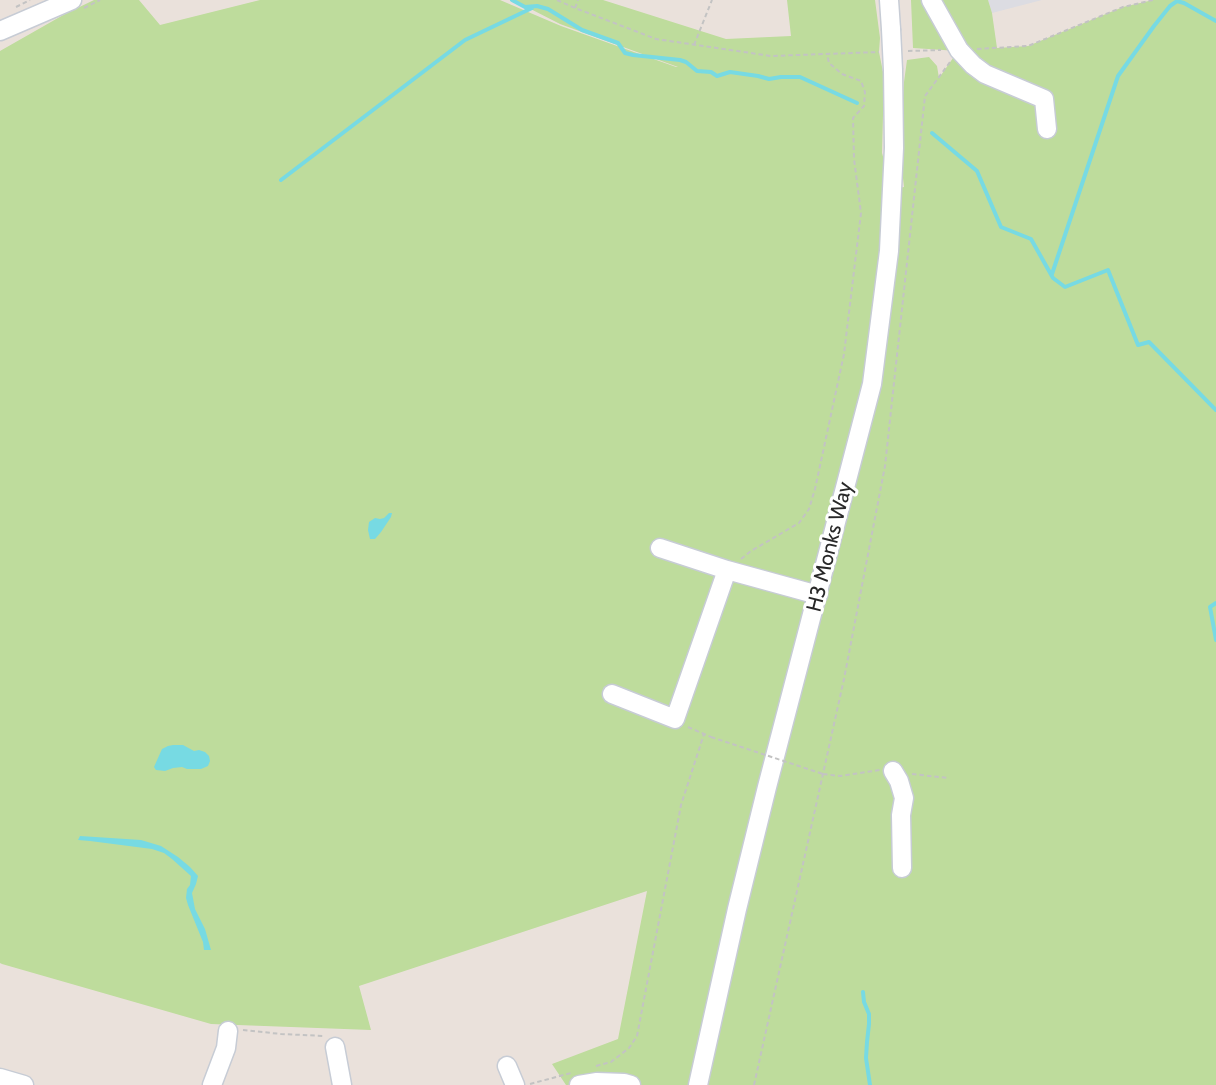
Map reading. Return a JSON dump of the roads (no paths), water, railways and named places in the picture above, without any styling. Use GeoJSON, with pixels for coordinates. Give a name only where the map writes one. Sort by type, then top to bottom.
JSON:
{"type":"FeatureCollection","features":[{"type":"Feature","properties":{"kind":"street"},"geometry":{"type":"LineString","coordinates":[[0,31],[72,0]]}},
{"type":"Feature","properties":{"kind":"street","name":"H3 Monks Way"},"geometry":{"type":"LineString","coordinates":[[698,1085],[737,909],[767,788],[872,384],[889,250],[894,148],[889,0]]}},
{"type":"Feature","properties":{"kind":"street"},"geometry":{"type":"LineString","coordinates":[[931,0],[959,50],[973,65],[985,74],[1044,99],[1047,129]]}},
{"type":"Feature","properties":{"kind":"street"},"geometry":{"type":"LineString","coordinates":[[660,548],[818,595]]}},
{"type":"Feature","properties":{"kind":"street"},"geometry":{"type":"LineString","coordinates":[[612,694],[675,718],[728,570]]}},
{"type":"Feature","properties":{"kind":"street"},"geometry":{"type":"LineString","coordinates":[[893,771],[904,798],[901,815],[902,868]]}},
{"type":"Feature","properties":{"kind":"street"},"geometry":{"type":"LineString","coordinates":[[212,1085],[231,1044]]}},
{"type":"Feature","properties":{"kind":"street"},"geometry":{"type":"LineString","coordinates":[[334,1074],[335,1047]]}},
{"type":"Feature","properties":{"kind":"street"},"geometry":{"type":"LineString","coordinates":[[507,1066],[515,1085]]}},
{"type":"Feature","properties":{"kind":"street"},"geometry":{"type":"LineString","coordinates":[[0,1078],[24,1085]]}},
{"type":"Feature","properties":{"kind":"street"},"geometry":{"type":"LineString","coordinates":[[578,1078],[631,1085]]}},
{"type":"Feature","properties":{"kind":"water"},"geometry":{"type":"Polygon","coordinates":[[[392,513],[391,517],[381,532],[375,539],[370,539],[369,522],[375,518],[384,518],[392,513]]]}},
{"type":"Feature","properties":{"kind":"water"},"geometry":{"type":"Polygon","coordinates":[[[173,745],[183,745],[194,751],[205,752],[209,756],[208,766],[201,769],[182,767],[165,771],[156,770],[154,767],[162,749],[173,745]]]}},
{"type":"Feature","properties":{"kind":"water"},"geometry":{"type":"Polygon","coordinates":[[[80,836],[141,840],[161,846],[190,867],[198,876],[192,893],[195,909],[205,929],[211,950],[204,950],[186,898],[191,876],[172,859],[152,849],[78,840],[80,836]]]}},
{"type":"Feature","properties":{"kind":"waterway"},"geometry":{"type":"LineString","coordinates":[[512,0],[525,7],[537,6],[548,9],[582,30],[618,43],[625,53],[680,60],[697,71],[711,72],[717,76],[730,72],[769,79],[800,77],[857,103]]}},
{"type":"Feature","properties":{"kind":"waterway"},"geometry":{"type":"LineString","coordinates":[[1052,274],[1118,76],[1154,26],[1177,1],[1216,21]]}},
{"type":"Feature","properties":{"kind":"waterway"},"geometry":{"type":"LineString","coordinates":[[281,180],[465,40],[532,8]]}},
{"type":"Feature","properties":{"kind":"waterway"},"geometry":{"type":"LineString","coordinates":[[932,133],[977,171],[1001,227],[1031,239],[1053,278],[1065,287],[1108,270],[1138,345],[1149,342],[1216,410]]}},
{"type":"Feature","properties":{"kind":"waterway"},"geometry":{"type":"LineString","coordinates":[[1216,603],[1210,607],[1216,640]]}},
{"type":"Feature","properties":{"kind":"waterway"},"geometry":{"type":"LineString","coordinates":[[863,992],[869,1014],[866,1058],[870,1085]]}}]}
